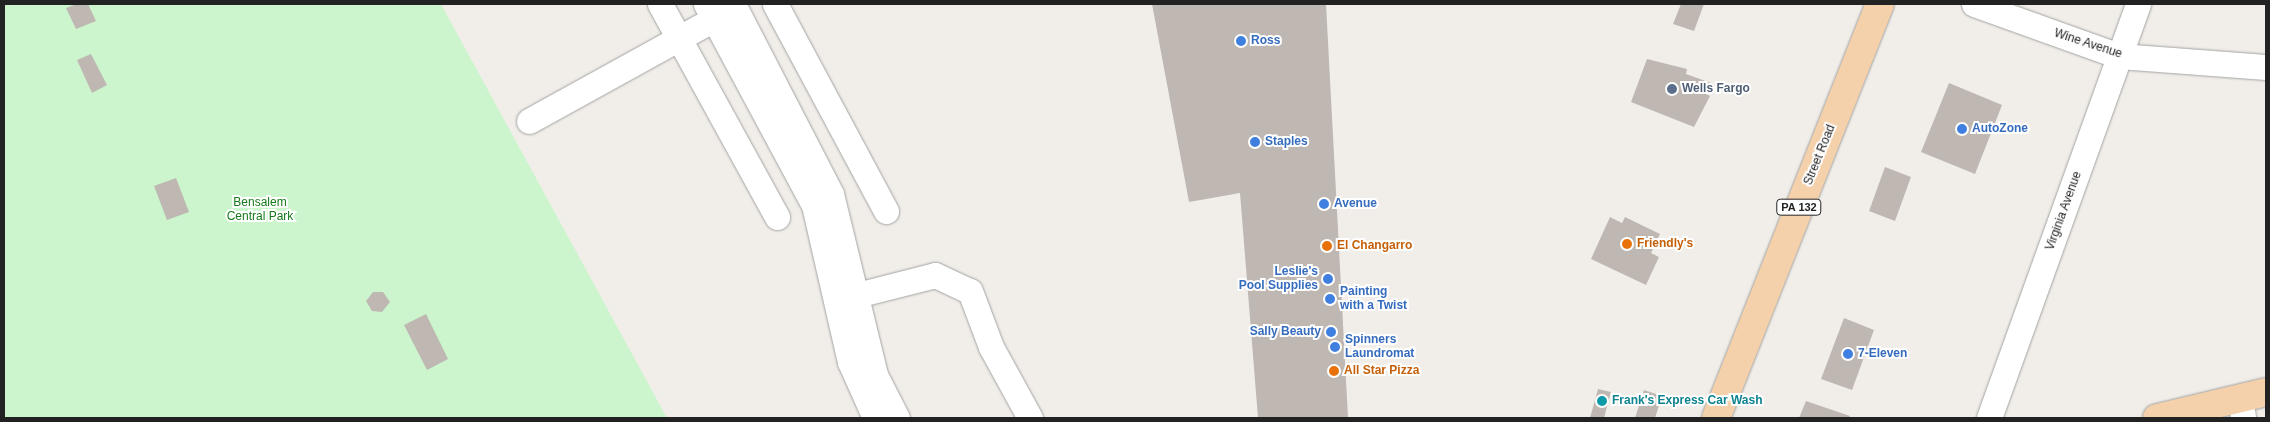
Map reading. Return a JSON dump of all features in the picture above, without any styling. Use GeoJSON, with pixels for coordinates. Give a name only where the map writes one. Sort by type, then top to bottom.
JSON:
{"type":"FeatureCollection","features":[{"type":"Feature","properties":{"kind":"main road","name":"Street Road"},"geometry":{"type":"LineString","coordinates":[[1719,416],[1880,4]]}},
{"type":"Feature","properties":{"kind":"main road"},"geometry":{"type":"LineString","coordinates":[[2157,418],[2242,408],[2266,392]]}},
{"type":"Feature","properties":{"kind":"street"},"geometry":{"type":"LineString","coordinates":[[660,4],[777,217]]}},
{"type":"Feature","properties":{"kind":"street"},"geometry":{"type":"LineString","coordinates":[[775,4],[886,210]]}},
{"type":"Feature","properties":{"kind":"street","name":"Wine Avenue"},"geometry":{"type":"LineString","coordinates":[[1974,4],[2119,56],[2266,68]]}},
{"type":"Feature","properties":{"kind":"street","name":"Virginia Avenue"},"geometry":{"type":"LineString","coordinates":[[1989,418],[2138,4]]}},
{"type":"Feature","properties":{"kind":"street"},"geometry":{"type":"LineString","coordinates":[[529,121],[726,8],[831,194],[846,297],[850,362],[876,418]]}},
{"type":"Feature","properties":{"kind":"street"},"geometry":{"type":"LineString","coordinates":[[846,297],[935,275],[970,291],[991,347],[1030,418]]}},
{"type":"Feature","properties":{"kind":"street"},"geometry":{"type":"LineString","coordinates":[[846,297],[875,376],[897,418]]}},
{"type":"Feature","properties":{"kind":"green space","name":"Bensalem Central Park"},"geometry":{"type":"Polygon","coordinates":[[[4,4],[441,4],[667,418],[4,418],[4,4]]]}},
{"type":"Feature","properties":{"kind":"building"},"geometry":{"type":"Polygon","coordinates":[[[77,4],[88,4],[96,21],[76,29],[66,8],[77,4]]]}},
{"type":"Feature","properties":{"kind":"building"},"geometry":{"type":"Polygon","coordinates":[[[1152,4],[1326,4],[1348,418],[1258,418],[1240,193],[1189,202],[1152,4]]]}},
{"type":"Feature","properties":{"kind":"building"},"geometry":{"type":"Polygon","coordinates":[[[1681,4],[1704,4],[1694,31],[1673,24],[1681,4]]]}},
{"type":"Feature","properties":{"kind":"building"},"geometry":{"type":"Polygon","coordinates":[[[91,54],[107,85],[92,93],[77,60],[91,54]]]}},
{"type":"Feature","properties":{"kind":"building","name":"Wells Fargo"},"geometry":{"type":"Polygon","coordinates":[[[1647,59],[1687,69],[1686,74],[1711,83],[1706,94],[1710,96],[1694,127],[1631,102],[1647,59]]]}},
{"type":"Feature","properties":{"kind":"building","name":"AutoZone"},"geometry":{"type":"Polygon","coordinates":[[[1949,83],[2002,105],[1975,174],[1921,152],[1949,83]]]}},
{"type":"Feature","properties":{"kind":"building"},"geometry":{"type":"Polygon","coordinates":[[[1885,167],[1911,177],[1895,221],[1869,211],[1885,167]]]}},
{"type":"Feature","properties":{"kind":"building"},"geometry":{"type":"Polygon","coordinates":[[[176,178],[189,212],[167,220],[154,186],[176,178]]]}},
{"type":"Feature","properties":{"kind":"building","name":"Friendly's"},"geometry":{"type":"Polygon","coordinates":[[[1610,217],[1622,223],[1625,217],[1660,234],[1651,253],[1659,257],[1646,285],[1591,259],[1610,217]]]}},
{"type":"Feature","properties":{"kind":"building"},"geometry":{"type":"Polygon","coordinates":[[[373,292],[383,292],[390,302],[382,312],[372,311],[366,301],[373,292]]]}},
{"type":"Feature","properties":{"kind":"building"},"geometry":{"type":"Polygon","coordinates":[[[426,314],[448,359],[427,370],[404,325],[426,314]]]}},
{"type":"Feature","properties":{"kind":"building","name":"7-Eleven"},"geometry":{"type":"Polygon","coordinates":[[[1844,318],[1874,330],[1852,390],[1821,379],[1844,318]]]}},
{"type":"Feature","properties":{"kind":"building","name":"Frank's Express Car Wash"},"geometry":{"type":"Polygon","coordinates":[[[1598,389],[1611,392],[1604,418],[1590,418],[1598,389]]]}},
{"type":"Feature","properties":{"kind":"building"},"geometry":{"type":"Polygon","coordinates":[[[1644,390],[1662,396],[1655,418],[1635,418],[1644,390]]]}},
{"type":"Feature","properties":{"kind":"building"},"geometry":{"type":"Polygon","coordinates":[[[1806,401],[1850,416],[1849,418],[1799,418],[1806,401]]]}},
{"type":"Feature","properties":{"kind":"place","name":"Ross"},"geometry":{"type":"Point","coordinates":[1241,41]}},
{"type":"Feature","properties":{"kind":"place","name":"Wells Fargo"},"geometry":{"type":"Point","coordinates":[1672,89]}},
{"type":"Feature","properties":{"kind":"place","name":"AutoZone"},"geometry":{"type":"Point","coordinates":[1962,129]}},
{"type":"Feature","properties":{"kind":"place","name":"Staples"},"geometry":{"type":"Point","coordinates":[1255,142]}},
{"type":"Feature","properties":{"kind":"place","name":"Avenue"},"geometry":{"type":"Point","coordinates":[1324,204]}},
{"type":"Feature","properties":{"kind":"place","name":"Friendly's"},"geometry":{"type":"Point","coordinates":[1627,244]}},
{"type":"Feature","properties":{"kind":"place","name":"El Changarro"},"geometry":{"type":"Point","coordinates":[1327,246]}},
{"type":"Feature","properties":{"kind":"place","name":"Leslie's Pool Supplies"},"geometry":{"type":"Point","coordinates":[1328,279]}},
{"type":"Feature","properties":{"kind":"place","name":"Painting with a Twist"},"geometry":{"type":"Point","coordinates":[1330,299]}},
{"type":"Feature","properties":{"kind":"place","name":"Sally Beauty"},"geometry":{"type":"Point","coordinates":[1331,332]}},
{"type":"Feature","properties":{"kind":"place","name":"Spinners Laundromat"},"geometry":{"type":"Point","coordinates":[1335,347]}},
{"type":"Feature","properties":{"kind":"place","name":"7-Eleven"},"geometry":{"type":"Point","coordinates":[1848,354]}},
{"type":"Feature","properties":{"kind":"place","name":"All Star Pizza"},"geometry":{"type":"Point","coordinates":[1334,371]}},
{"type":"Feature","properties":{"kind":"place","name":"Frank's Express Car Wash"},"geometry":{"type":"Point","coordinates":[1602,401]}}]}
